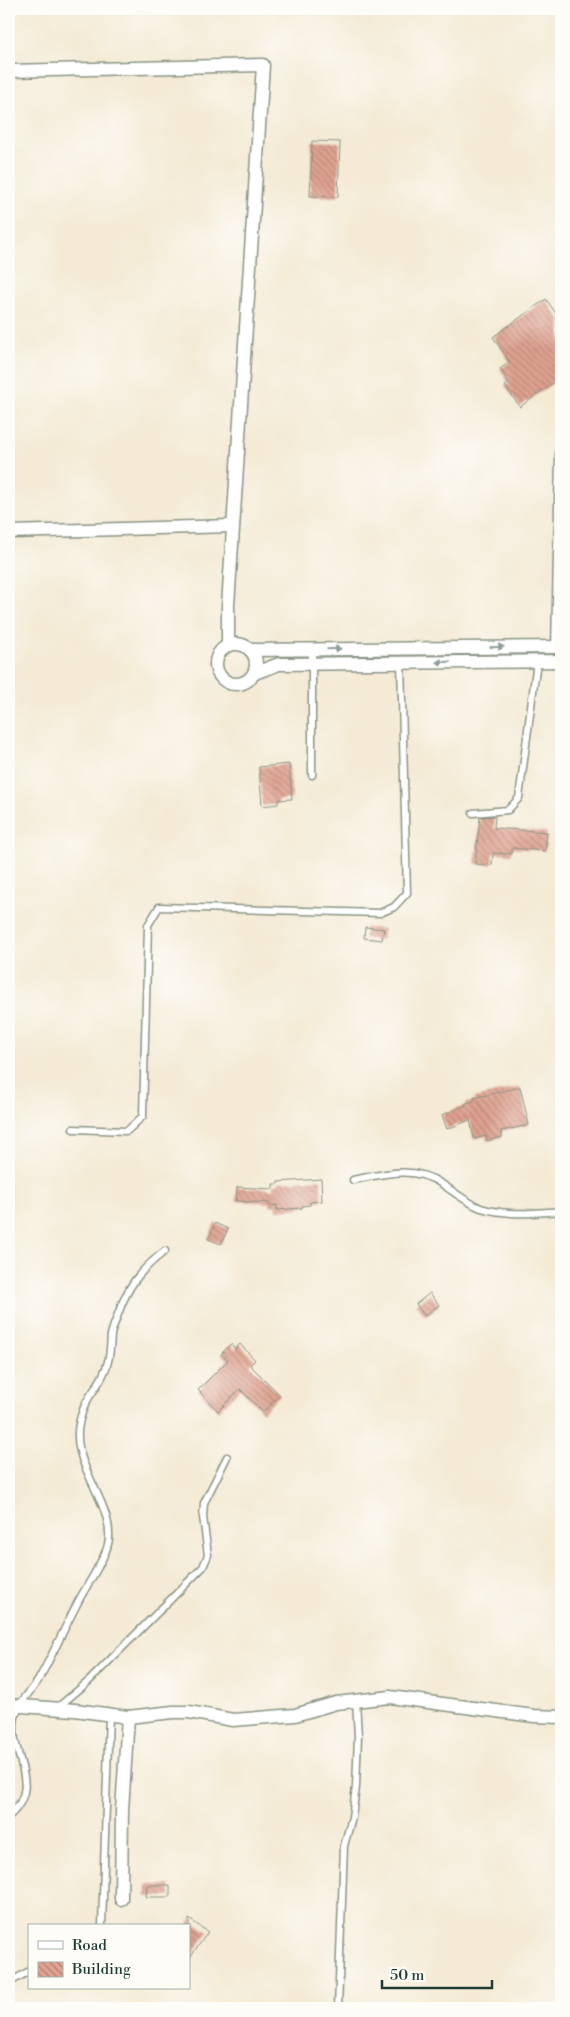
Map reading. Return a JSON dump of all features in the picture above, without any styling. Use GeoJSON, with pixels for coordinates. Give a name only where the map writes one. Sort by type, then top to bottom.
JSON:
{"type":"FeatureCollection","features":[{"type":"Feature","properties":{"kind":"street"},"geometry":{"type":"LineString","coordinates":[[9,72],[263,66],[228,645]]}},
{"type":"Feature","properties":{"kind":"street"},"geometry":{"type":"LineString","coordinates":[[9,532],[234,526]]}},
{"type":"Feature","properties":{"kind":"street"},"geometry":{"type":"LineString","coordinates":[[241,644],[250,650],[256,658],[257,669],[247,682],[236,684],[225,681],[220,676],[216,666],[217,658],[222,649],[228,645],[241,644]]}},
{"type":"Feature","properties":{"kind":"street"},"geometry":{"type":"LineString","coordinates":[[250,650],[558,646]]}},
{"type":"Feature","properties":{"kind":"street"},"geometry":{"type":"LineString","coordinates":[[255,673],[279,664],[558,661]]}},
{"type":"Feature","properties":{"kind":"street"},"geometry":{"type":"LineString","coordinates":[[13,1705],[128,1717],[189,1712],[233,1720],[295,1715],[336,1703],[390,1697],[534,1716],[561,1717]]}},
{"type":"Feature","properties":{"kind":"street"},"geometry":{"type":"LineString","coordinates":[[121,1899],[122,1810],[128,1717]]}},
{"type":"Feature","properties":{"kind":"lane"},"geometry":{"type":"LineString","coordinates":[[558,661],[560,410]]}},
{"type":"Feature","properties":{"kind":"lane"},"geometry":{"type":"LineString","coordinates":[[312,649],[312,775]]}},
{"type":"Feature","properties":{"kind":"lane"},"geometry":{"type":"LineString","coordinates":[[473,813],[508,810],[519,798],[537,661]]}},
{"type":"Feature","properties":{"kind":"lane"},"geometry":{"type":"LineString","coordinates":[[73,1129],[127,1130],[142,1116],[148,925],[159,907],[380,913],[394,907],[407,893],[401,662]]}},
{"type":"Feature","properties":{"kind":"lane"},"geometry":{"type":"LineString","coordinates":[[354,1180],[397,1171],[412,1172],[438,1181],[479,1207],[500,1212],[561,1211]]}},
{"type":"Feature","properties":{"kind":"lane"},"geometry":{"type":"LineString","coordinates":[[9,1816],[17,1809],[26,1787],[15,1735],[13,1705],[36,1685],[107,1548],[108,1522],[82,1461],[78,1437],[80,1422],[86,1402],[103,1376],[110,1358],[111,1333],[133,1281],[147,1265],[165,1252]]}},
{"type":"Feature","properties":{"kind":"lane"},"geometry":{"type":"LineString","coordinates":[[56,1709],[89,1681],[203,1567],[208,1556],[203,1517],[204,1503],[227,1458]]}},
{"type":"Feature","properties":{"kind":"lane"},"geometry":{"type":"LineString","coordinates":[[338,2008],[344,1846],[352,1817],[356,1787],[358,1736],[356,1700]]}},
{"type":"Feature","properties":{"kind":"lane"},"geometry":{"type":"LineString","coordinates":[[102,1924],[108,1714]]}},
{"type":"Feature","properties":{"kind":"lane"},"geometry":{"type":"LineString","coordinates":[[9,1984],[28,1972]]}},
{"type":"Feature","properties":{"kind":"building"},"geometry":{"type":"Polygon","coordinates":[[[312,141],[340,142],[338,197],[310,196],[312,141]]]}},
{"type":"Feature","properties":{"kind":"building"},"geometry":{"type":"Polygon","coordinates":[[[546,299],[561,321],[561,377],[520,407],[505,386],[509,383],[500,369],[510,362],[493,337],[546,299]]]}},
{"type":"Feature","properties":{"kind":"building"},"geometry":{"type":"Polygon","coordinates":[[[289,764],[292,799],[278,800],[278,804],[262,806],[259,767],[289,764]]]}},
{"type":"Feature","properties":{"kind":"building"},"geometry":{"type":"Polygon","coordinates":[[[495,816],[494,828],[547,832],[545,851],[512,848],[512,854],[493,853],[492,865],[475,864],[480,817],[495,816]]]}},
{"type":"Feature","properties":{"kind":"building"},"geometry":{"type":"Polygon","coordinates":[[[365,927],[384,929],[382,940],[364,938],[365,927]]]}},
{"type":"Feature","properties":{"kind":"building"},"geometry":{"type":"Polygon","coordinates":[[[520,1087],[529,1125],[501,1131],[502,1137],[487,1141],[486,1136],[474,1139],[470,1120],[447,1129],[442,1115],[474,1101],[474,1098],[520,1087]]]}},
{"type":"Feature","properties":{"kind":"building"},"geometry":{"type":"Polygon","coordinates":[[[321,1179],[322,1201],[310,1202],[310,1205],[302,1206],[302,1208],[277,1210],[277,1205],[270,1206],[270,1203],[236,1201],[237,1187],[273,1189],[273,1184],[278,1184],[278,1182],[321,1179]]]}},
{"type":"Feature","properties":{"kind":"building"},"geometry":{"type":"Polygon","coordinates":[[[215,1223],[228,1229],[221,1244],[208,1239],[215,1223]]]}},
{"type":"Feature","properties":{"kind":"building"},"geometry":{"type":"Polygon","coordinates":[[[430,1293],[439,1305],[425,1316],[416,1304],[430,1293]]]}},
{"type":"Feature","properties":{"kind":"building"},"geometry":{"type":"Polygon","coordinates":[[[231,1344],[235,1349],[240,1344],[255,1360],[250,1365],[280,1395],[263,1412],[240,1389],[218,1411],[198,1390],[228,1360],[221,1354],[231,1344]]]}},
{"type":"Feature","properties":{"kind":"building"},"geometry":{"type":"Polygon","coordinates":[[[147,1885],[170,1885],[170,1897],[146,1897],[147,1885]]]}},
{"type":"Feature","properties":{"kind":"building"},"geometry":{"type":"Polygon","coordinates":[[[189,1919],[208,1932],[190,1958],[190,1924],[189,1919]]]}}]}
